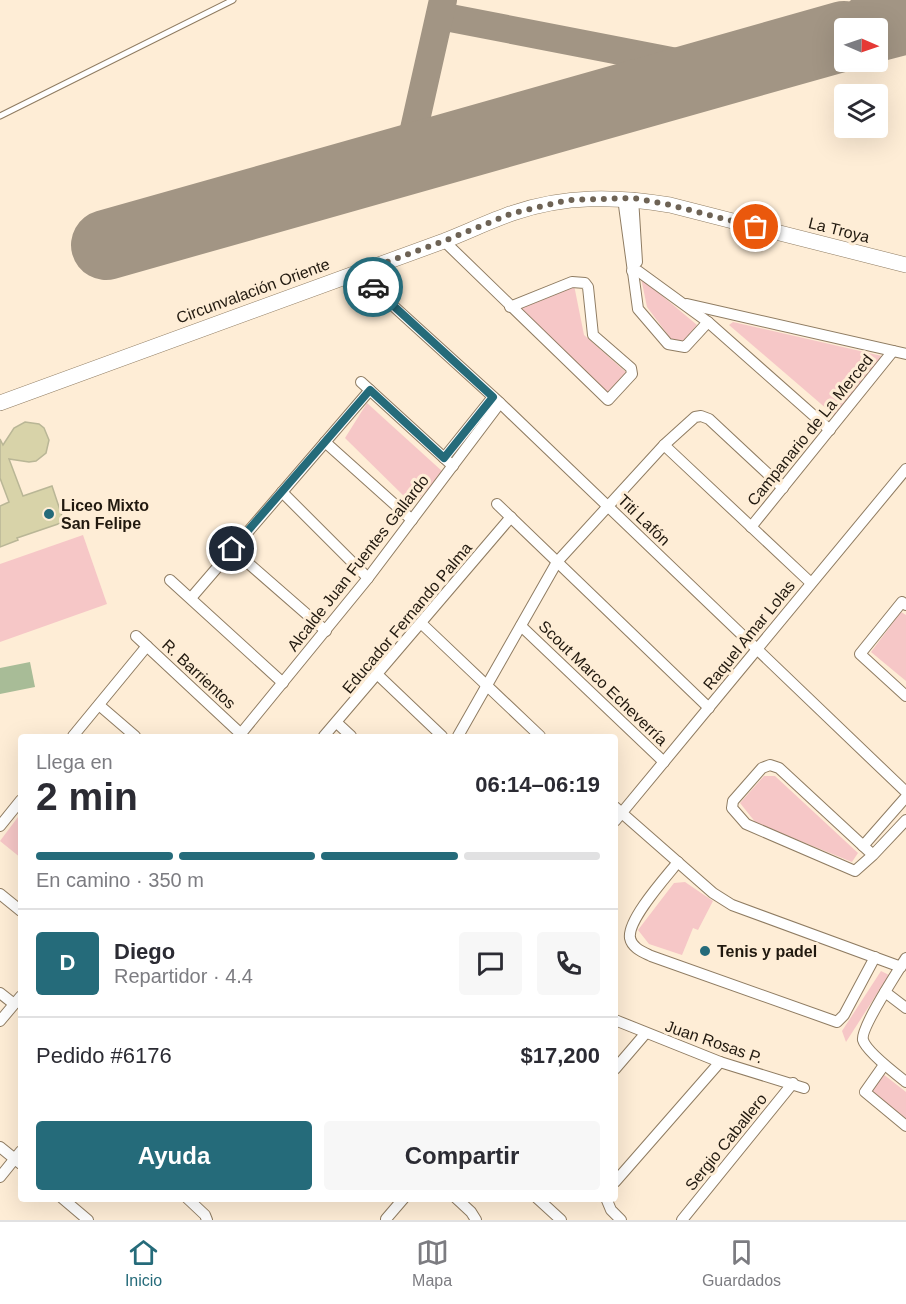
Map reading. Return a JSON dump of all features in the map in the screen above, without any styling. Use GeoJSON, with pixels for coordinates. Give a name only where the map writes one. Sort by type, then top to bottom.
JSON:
{"type":"FeatureCollection","features":[{"type":"Feature","properties":{"kind":"street","name":"Circunvalación Oriente"},"geometry":{"type":"LineString","coordinates":[[0,403],[444,241],[504,216],[540,205],[586,198],[628,198]]}},
{"type":"Feature","properties":{"kind":"street","name":"La Troya"},"geometry":{"type":"LineString","coordinates":[[628,198],[670,205],[906,266]]}},
{"type":"Feature","properties":{"kind":"street"},"geometry":{"type":"LineString","coordinates":[[628,198],[638,309],[668,344],[685,347],[708,322]]}},
{"type":"Feature","properties":{"kind":"street"},"geometry":{"type":"LineString","coordinates":[[444,241],[510,306],[608,400],[632,374],[631,368],[593,335],[588,287],[585,283],[572,282],[510,306]]}},
{"type":"Feature","properties":{"kind":"street"},"geometry":{"type":"LineString","coordinates":[[635,271],[708,322],[830,430]]}},
{"type":"Feature","properties":{"kind":"street","name":"Titi Lafón"},"geometry":{"type":"LineString","coordinates":[[357,273],[496,400],[906,792]]}},
{"type":"Feature","properties":{"kind":"street"},"geometry":{"type":"LineString","coordinates":[[682,303],[906,354]]}},
{"type":"Feature","properties":{"kind":"street","name":"Campanario de La Merced"},"geometry":{"type":"LineString","coordinates":[[751,527],[893,351]]}},
{"type":"Feature","properties":{"kind":"street"},"geometry":{"type":"LineString","coordinates":[[191,598],[325,442],[365,386],[448,462]]}},
{"type":"Feature","properties":{"kind":"street","name":"Alcalde Juan Fuentes Gallardo"},"geometry":{"type":"LineString","coordinates":[[241,734],[368,578],[412,520],[448,462],[496,400]]}},
{"type":"Feature","properties":{"kind":"street"},"geometry":{"type":"LineString","coordinates":[[459,734],[557,562],[664,445],[695,417],[701,416],[709,419],[783,488]]}},
{"type":"Feature","properties":{"kind":"street"},"geometry":{"type":"LineString","coordinates":[[325,442],[412,520]]}},
{"type":"Feature","properties":{"kind":"street"},"geometry":{"type":"LineString","coordinates":[[664,445],[810,583]]}},
{"type":"Feature","properties":{"kind":"street","name":"Raquel Amar Lolas"},"geometry":{"type":"LineString","coordinates":[[618,812],[664,762],[906,469]]}},
{"type":"Feature","properties":{"kind":"street"},"geometry":{"type":"LineString","coordinates":[[282,492],[368,578]]}},
{"type":"Feature","properties":{"kind":"street"},"geometry":{"type":"LineString","coordinates":[[497,504],[709,708]]}},
{"type":"Feature","properties":{"kind":"street","name":"Educador Fernando Palma"},"geometry":{"type":"LineString","coordinates":[[326,734],[511,517]]}},
{"type":"Feature","properties":{"kind":"street"},"geometry":{"type":"LineString","coordinates":[[232,549],[326,631]]}},
{"type":"Feature","properties":{"kind":"street"},"geometry":{"type":"LineString","coordinates":[[170,580],[284,683]]}},
{"type":"Feature","properties":{"kind":"street"},"geometry":{"type":"LineString","coordinates":[[906,606],[902,602],[860,654],[906,696]]}},
{"type":"Feature","properties":{"kind":"street"},"geometry":{"type":"LineString","coordinates":[[422,624],[538,734]]}},
{"type":"Feature","properties":{"kind":"street","name":"Scout Marco Echeverría"},"geometry":{"type":"LineString","coordinates":[[521,626],[664,762]]}},
{"type":"Feature","properties":{"kind":"street","name":"R. Barrientos"},"geometry":{"type":"LineString","coordinates":[[136,636],[239,734]]}},
{"type":"Feature","properties":{"kind":"street"},"geometry":{"type":"LineString","coordinates":[[75,734],[147,646]]}},
{"type":"Feature","properties":{"kind":"street"},"geometry":{"type":"LineString","coordinates":[[378,675],[440,734]]}},
{"type":"Feature","properties":{"kind":"street"},"geometry":{"type":"LineString","coordinates":[[99,705],[133,734]]}},
{"type":"Feature","properties":{"kind":"street"},"geometry":{"type":"LineString","coordinates":[[337,723],[349,734]]}},
{"type":"Feature","properties":{"kind":"street"},"geometry":{"type":"LineString","coordinates":[[873,855],[779,768],[770,765],[762,768],[733,801],[732,808],[746,824],[855,871],[873,855],[906,820]]}},
{"type":"Feature","properties":{"kind":"street"},"geometry":{"type":"LineString","coordinates":[[863,846],[906,797]]}},
{"type":"Feature","properties":{"kind":"street"},"geometry":{"type":"LineString","coordinates":[[0,826],[18,804]]}},
{"type":"Feature","properties":{"kind":"street"},"geometry":{"type":"LineString","coordinates":[[618,814],[713,893],[732,905],[875,957],[903,962],[863,1036],[864,1044],[906,1082]]}},
{"type":"Feature","properties":{"kind":"street"},"geometry":{"type":"LineString","coordinates":[[678,862],[636,917],[630,929],[630,940],[636,948],[651,956],[837,1022],[844,1015],[875,957]]}},
{"type":"Feature","properties":{"kind":"street"},"geometry":{"type":"LineString","coordinates":[[0,894],[18,909]]}},
{"type":"Feature","properties":{"kind":"street"},"geometry":{"type":"LineString","coordinates":[[885,992],[906,1008]]}},
{"type":"Feature","properties":{"kind":"street"},"geometry":{"type":"LineString","coordinates":[[0,993],[17,1000],[0,1021]]}},
{"type":"Feature","properties":{"kind":"street","name":"Juan Rosas P."},"geometry":{"type":"LineString","coordinates":[[618,1021],[720,1062],[804,1088]]}},
{"type":"Feature","properties":{"kind":"street"},"geometry":{"type":"LineString","coordinates":[[618,1066],[645,1034]]}},
{"type":"Feature","properties":{"kind":"street"},"geometry":{"type":"LineString","coordinates":[[618,1179],[720,1062]]}},
{"type":"Feature","properties":{"kind":"street"},"geometry":{"type":"LineString","coordinates":[[885,1065],[865,1092],[906,1125]]}},
{"type":"Feature","properties":{"kind":"street","name":"Sergio Caballero"},"geometry":{"type":"LineString","coordinates":[[682,1220],[793,1083]]}},
{"type":"Feature","properties":{"kind":"street"},"geometry":{"type":"LineString","coordinates":[[0,1147],[18,1157]]}},
{"type":"Feature","properties":{"kind":"street"},"geometry":{"type":"LineString","coordinates":[[0,1177],[18,1159]]}},
{"type":"Feature","properties":{"kind":"street"},"geometry":{"type":"LineString","coordinates":[[67,1202],[88,1220]]}},
{"type":"Feature","properties":{"kind":"street"},"geometry":{"type":"LineString","coordinates":[[195,1202],[207,1220]]}},
{"type":"Feature","properties":{"kind":"street"},"geometry":{"type":"LineString","coordinates":[[460,1202],[476,1220]]}},
{"type":"Feature","properties":{"kind":"street"},"geometry":{"type":"LineString","coordinates":[[541,1202],[561,1220]]}},
{"type":"Feature","properties":{"kind":"street"},"geometry":{"type":"LineString","coordinates":[[608,1202],[611,1210],[621,1220]]}},
{"type":"Feature","properties":{"kind":"street"},"geometry":{"type":"LineString","coordinates":[[386,1219],[397,1215]]}},
{"type":"Feature","properties":{"kind":"lane"},"geometry":{"type":"LineString","coordinates":[[0,116],[232,0]]}},
{"type":"Feature","properties":{"kind":"shaded area"},"geometry":{"type":"Polygon","coordinates":[[[641,278],[697,325],[683,342],[674,343],[647,307],[641,278]]]}},
{"type":"Feature","properties":{"kind":"shaded area"},"geometry":{"type":"Polygon","coordinates":[[[574,285],[584,335],[628,374],[608,394],[516,309],[574,285]]]}},
{"type":"Feature","properties":{"kind":"shaded area"},"geometry":{"type":"Polygon","coordinates":[[[733,322],[882,356],[835,416],[729,325],[733,322]]]}},
{"type":"Feature","properties":{"kind":"shaded area"},"geometry":{"type":"Polygon","coordinates":[[[367,403],[443,472],[413,505],[345,438],[367,403]]]}},
{"type":"Feature","properties":{"kind":"shaded area"},"geometry":{"type":"Polygon","coordinates":[[[83,535],[107,604],[0,642],[0,564],[83,535]]]}},
{"type":"Feature","properties":{"kind":"shaded area"},"geometry":{"type":"Polygon","coordinates":[[[901,612],[906,615],[906,681],[871,652],[901,612]]]}},
{"type":"Feature","properties":{"kind":"shaded area"},"geometry":{"type":"Polygon","coordinates":[[[30,662],[35,687],[0,694],[0,668],[30,662]]]}},
{"type":"Feature","properties":{"kind":"shaded area"},"geometry":{"type":"Polygon","coordinates":[[[764,776],[775,776],[858,853],[852,862],[756,823],[740,803],[764,776]]]}},
{"type":"Feature","properties":{"kind":"shaded area"},"geometry":{"type":"Polygon","coordinates":[[[18,817],[18,856],[0,841],[18,817]]]}},
{"type":"Feature","properties":{"kind":"shaded area"},"geometry":{"type":"Polygon","coordinates":[[[685,882],[713,901],[698,930],[693,928],[682,955],[649,944],[638,930],[674,883],[685,882]]]}},
{"type":"Feature","properties":{"kind":"shaded area"},"geometry":{"type":"Polygon","coordinates":[[[881,971],[889,975],[846,1042],[842,1031],[881,971]]]}},
{"type":"Feature","properties":{"kind":"shaded area"},"geometry":{"type":"Polygon","coordinates":[[[883,1074],[906,1092],[906,1119],[872,1091],[883,1074]]]}},
{"type":"Feature","properties":{"kind":"building"},"geometry":{"type":"Polygon","coordinates":[[[25,422],[39,424],[44,428],[49,440],[46,453],[36,461],[9,459],[23,496],[52,486],[64,522],[17,538],[18,540],[0,547],[0,506],[9,502],[0,478],[0,439],[3,445],[14,428],[25,422]]]}},
{"type":"Feature","properties":{"kind":"taxiway"},"geometry":{"type":"LineString","coordinates":[[407,160],[443,0]]}},
{"type":"Feature","properties":{"kind":"taxiway"},"geometry":{"type":"LineString","coordinates":[[440,16],[723,71]]}},
{"type":"Feature","properties":{"kind":"runway"},"geometry":{"type":"LineString","coordinates":[[888,24],[906,19]]}},
{"type":"Feature","properties":{"kind":"runway"},"geometry":{"type":"LineString","coordinates":[[106,245],[834,39]]}},
{"type":"Feature","properties":{"kind":"way so far"},"geometry":{"type":"LineString","coordinates":[[373,287],[357,273],[513,213],[568,200],[633,198],[756,227]]}},
{"type":"Feature","properties":{"kind":"place","name":"Liceo Mixto San Felipe"},"geometry":{"type":"Point","coordinates":[49,514]}},
{"type":"Feature","properties":{"kind":"place","name":"Tenis y padel"},"geometry":{"type":"Point","coordinates":[705,951]}},
{"type":"Feature","properties":{"kind":"route"},"geometry":{"type":"LineString","coordinates":[[232,549],[370,390],[444,458],[493,397],[373,287]]}}]}
